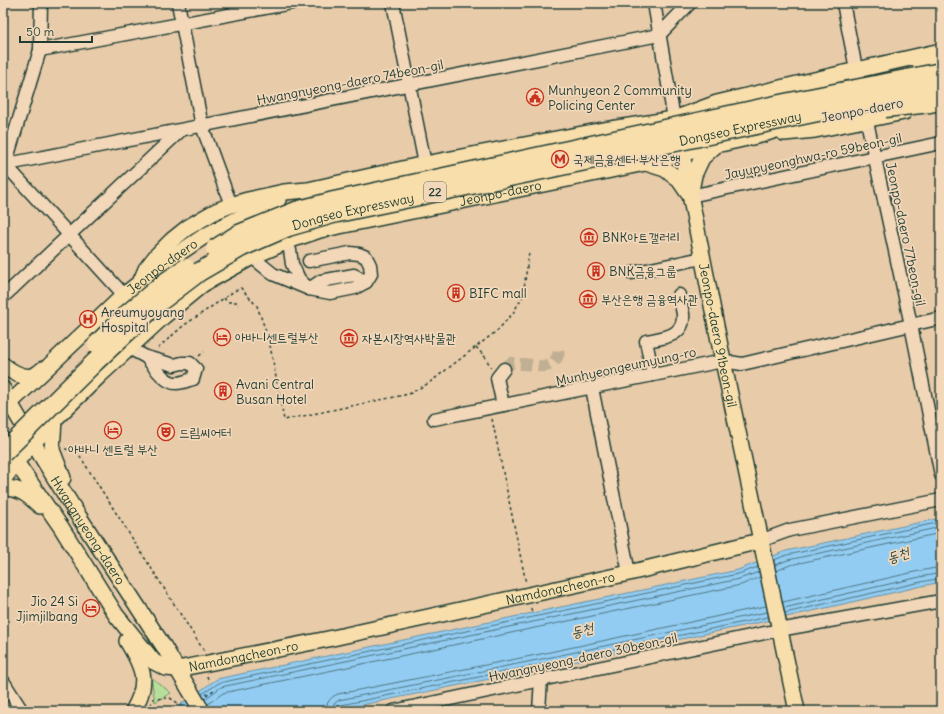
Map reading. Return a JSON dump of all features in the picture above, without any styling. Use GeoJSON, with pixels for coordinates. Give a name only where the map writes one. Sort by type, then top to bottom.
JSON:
{"type":"FeatureCollection","features":[{"type":"Feature","properties":{"kind":"highway"},"geometry":{"type":"LineString","coordinates":[[786,111],[922,64],[941,61]]}},
{"type":"Feature","properties":{"kind":"highway","name":"Dongseo Expressway"},"geometry":{"type":"LineString","coordinates":[[6,450],[95,362],[157,304],[199,272],[242,247],[288,227],[333,214],[786,111],[941,72]]}},
{"type":"Feature","properties":{"kind":"highway","name":"Dongseo Expressway"},"geometry":{"type":"LineString","coordinates":[[786,111],[941,86]]}},
{"type":"Feature","properties":{"kind":"highway"},"geometry":{"type":"LineString","coordinates":[[786,111],[930,103],[941,101]]}},
{"type":"Feature","properties":{"kind":"main road"},"geometry":{"type":"LineString","coordinates":[[140,283],[146,269],[157,255],[187,228],[231,205],[254,198],[284,192],[308,190],[425,164],[598,131],[674,119],[716,102],[941,51]]}},
{"type":"Feature","properties":{"kind":"main road","name":"Jeonpo-daero"},"geometry":{"type":"LineString","coordinates":[[674,119],[941,68]]}},
{"type":"Feature","properties":{"kind":"main road","name":"Jeonpo-daero"},"geometry":{"type":"LineString","coordinates":[[3,480],[6,450],[33,443],[99,376],[164,316],[204,284],[252,257],[288,241],[320,230],[645,163],[761,135],[806,120],[866,115],[941,94]]}},
{"type":"Feature","properties":{"kind":"main road"},"geometry":{"type":"LineString","coordinates":[[866,115],[941,105]]}},
{"type":"Feature","properties":{"kind":"main road","name":"Jeonpo-daero 91beon-gil"},"geometry":{"type":"LineString","coordinates":[[674,119],[723,361],[797,711]]}},
{"type":"Feature","properties":{"kind":"main road"},"geometry":{"type":"LineString","coordinates":[[597,173],[613,156],[609,138],[598,131]]}},
{"type":"Feature","properties":{"kind":"main road"},"geometry":{"type":"LineString","coordinates":[[690,196],[694,175],[702,158],[716,145]]}},
{"type":"Feature","properties":{"kind":"main road"},"geometry":{"type":"LineString","coordinates":[[645,163],[665,169],[679,180],[690,196]]}},
{"type":"Feature","properties":{"kind":"main road","name":"Jeonpo-daero"},"geometry":{"type":"LineString","coordinates":[[5,408],[124,295],[163,264],[203,237],[275,201],[308,190]]}},
{"type":"Feature","properties":{"kind":"main road"},"geometry":{"type":"LineString","coordinates":[[3,365],[12,372],[21,376],[34,376],[54,362]]}},
{"type":"Feature","properties":{"kind":"main road","name":"Hwangnyeong-daero"},"geometry":{"type":"LineString","coordinates":[[3,389],[5,408],[33,443],[164,647],[202,711]]}},
{"type":"Feature","properties":{"kind":"main road"},"geometry":{"type":"LineString","coordinates":[[54,420],[52,450],[74,509]]}},
{"type":"Feature","properties":{"kind":"main road","name":"Hwangnyeong-daero"},"geometry":{"type":"LineString","coordinates":[[6,450],[61,527],[116,615],[154,662],[166,668],[177,669]]}},
{"type":"Feature","properties":{"kind":"main road"},"geometry":{"type":"LineString","coordinates":[[3,488],[14,488],[27,494],[61,527]]}},
{"type":"Feature","properties":{"kind":"main road","name":"Namdongcheon-ro"},"geometry":{"type":"LineString","coordinates":[[177,669],[530,601],[630,573],[762,546]]}},
{"type":"Feature","properties":{"kind":"main road"},"geometry":{"type":"LineString","coordinates":[[116,615],[122,633],[138,658],[142,671],[142,690],[133,711]]}},
{"type":"Feature","properties":{"kind":"street"},"geometry":{"type":"LineString","coordinates":[[41,3],[40,50],[4,164],[124,295]]}},
{"type":"Feature","properties":{"kind":"street"},"geometry":{"type":"LineString","coordinates":[[178,3],[202,126],[231,205]]}},
{"type":"Feature","properties":{"kind":"street"},"geometry":{"type":"LineString","coordinates":[[40,50],[292,3]]}},
{"type":"Feature","properties":{"kind":"street"},"geometry":{"type":"LineString","coordinates":[[393,3],[425,164]]}},
{"type":"Feature","properties":{"kind":"street"},"geometry":{"type":"LineString","coordinates":[[654,3],[674,119]]}},
{"type":"Feature","properties":{"kind":"street"},"geometry":{"type":"LineString","coordinates":[[659,35],[690,3]]}},
{"type":"Feature","properties":{"kind":"street","name":"Jeonpo-daero 77beon-gil"},"geometry":{"type":"LineString","coordinates":[[843,3],[856,70],[912,325],[941,475]]}},
{"type":"Feature","properties":{"kind":"street","name":"Hwangnyeong-daero 74beon-gil"},"geometry":{"type":"LineString","coordinates":[[4,164],[180,131],[659,35]]}},
{"type":"Feature","properties":{"kind":"street"},"geometry":{"type":"LineString","coordinates":[[4,294],[180,131]]}},
{"type":"Feature","properties":{"kind":"street","name":"Jayupyeonghwa-ro 59beon-gil"},"geometry":{"type":"LineString","coordinates":[[690,196],[941,143]]}},
{"type":"Feature","properties":{"kind":"street"},"geometry":{"type":"LineString","coordinates":[[290,250],[292,264],[299,279],[308,289]]}},
{"type":"Feature","properties":{"kind":"street"},"geometry":{"type":"LineString","coordinates":[[252,257],[274,274],[308,289],[330,293],[356,288],[366,282],[371,274],[370,265],[366,258],[359,254],[350,253],[309,261]]}},
{"type":"Feature","properties":{"kind":"street"},"geometry":{"type":"LineString","coordinates":[[632,272],[702,258]]}},
{"type":"Feature","properties":{"kind":"street"},"geometry":{"type":"LineString","coordinates":[[653,375],[646,341],[669,337],[676,333],[682,326],[683,315],[679,295]]}},
{"type":"Feature","properties":{"kind":"street","name":"Munhyeongeumyung-ro"},"geometry":{"type":"LineString","coordinates":[[434,419],[723,361],[742,364],[941,318]]}},
{"type":"Feature","properties":{"kind":"street"},"geometry":{"type":"LineString","coordinates":[[129,348],[147,357]]}},
{"type":"Feature","properties":{"kind":"street"},"geometry":{"type":"LineString","coordinates":[[500,374],[503,405]]}},
{"type":"Feature","properties":{"kind":"street"},"geometry":{"type":"LineString","coordinates":[[592,388],[630,573]]}},
{"type":"Feature","properties":{"kind":"street","name":"Namdongcheon-ro"},"geometry":{"type":"LineString","coordinates":[[762,546],[790,530],[941,500]]}},
{"type":"Feature","properties":{"kind":"street","name":"Hwangnyeong-daero 30beon-gil"},"geometry":{"type":"LineString","coordinates":[[393,711],[779,630],[941,601]]}},
{"type":"Feature","properties":{"kind":"street"},"geometry":{"type":"LineString","coordinates":[[539,711],[541,679]]}},
{"type":"Feature","properties":{"kind":"street"},"geometry":{"type":"LineString","coordinates":[[3,681],[22,711]]}},
{"type":"Feature","properties":{"kind":"path"},"geometry":{"type":"LineString","coordinates":[[147,357],[183,326],[241,288],[257,306],[268,340],[284,420],[409,394],[429,383],[498,330],[513,313],[523,296],[529,252]]}},
{"type":"Feature","properties":{"kind":"path"},"geometry":{"type":"LineString","coordinates":[[224,298],[227,302],[237,302],[238,305]]}},
{"type":"Feature","properties":{"kind":"path"},"geometry":{"type":"LineString","coordinates":[[476,347],[500,374]]}},
{"type":"Feature","properties":{"kind":"path"},"geometry":{"type":"LineString","coordinates":[[490,408],[532,614]]}},
{"type":"Feature","properties":{"kind":"path"},"geometry":{"type":"LineString","coordinates":[[64,449],[76,450],[204,650],[203,664]]}},
{"type":"Feature","properties":{"kind":"path"},"geometry":{"type":"LineString","coordinates":[[152,699],[170,698]]}},
{"type":"Feature","properties":{"kind":"green space"},"geometry":{"type":"Polygon","coordinates":[[[151,677],[171,693],[155,702],[151,677]]]}},
{"type":"Feature","properties":{"kind":"water","name":"동천"},"geometry":{"type":"Polygon","coordinates":[[[941,518],[941,582],[795,615],[332,711],[171,711],[217,679],[738,570],[786,551],[941,518]]]}},
{"type":"Feature","properties":{"kind":"tunnel"},"geometry":{"type":"LineString","coordinates":[[504,369],[511,363],[542,366],[550,365],[558,356],[557,347]]}},
{"type":"Feature","properties":{"kind":"place","name":"Munhyeon 2 Community Policing Center"},"geometry":{"type":"Point","coordinates":[535,97]}},
{"type":"Feature","properties":{"kind":"place","name":"국제금융센터·부산은행"},"geometry":{"type":"Point","coordinates":[560,159]}},
{"type":"Feature","properties":{"kind":"place","name":"BNK아트갤러리"},"geometry":{"type":"Point","coordinates":[589,237]}},
{"type":"Feature","properties":{"kind":"place","name":"BNK금융그룹"},"geometry":{"type":"Point","coordinates":[596,271]}},
{"type":"Feature","properties":{"kind":"place","name":"BIFC mall"},"geometry":{"type":"Point","coordinates":[456,293]}},
{"type":"Feature","properties":{"kind":"place","name":"부산은행 금융역사관"},"geometry":{"type":"Point","coordinates":[588,299]}},
{"type":"Feature","properties":{"kind":"place","name":"Areumyoyang Hospital"},"geometry":{"type":"Point","coordinates":[88,319]}},
{"type":"Feature","properties":{"kind":"place","name":"아바니센트럴부산"},"geometry":{"type":"Point","coordinates":[222,337]}},
{"type":"Feature","properties":{"kind":"place","name":"자본시장역사박물관"},"geometry":{"type":"Point","coordinates":[349,338]}},
{"type":"Feature","properties":{"kind":"place","name":"Avani Central Busan Hotel"},"geometry":{"type":"Point","coordinates":[223,391]}},
{"type":"Feature","properties":{"kind":"place","name":"아바니 센트럴 부산"},"geometry":{"type":"Point","coordinates":[113,430]}},
{"type":"Feature","properties":{"kind":"place","name":"드림씨어터"},"geometry":{"type":"Point","coordinates":[166,432]}},
{"type":"Feature","properties":{"kind":"place","name":"Jio 24 Si Jjimjilbang"},"geometry":{"type":"Point","coordinates":[91,608]}}]}
